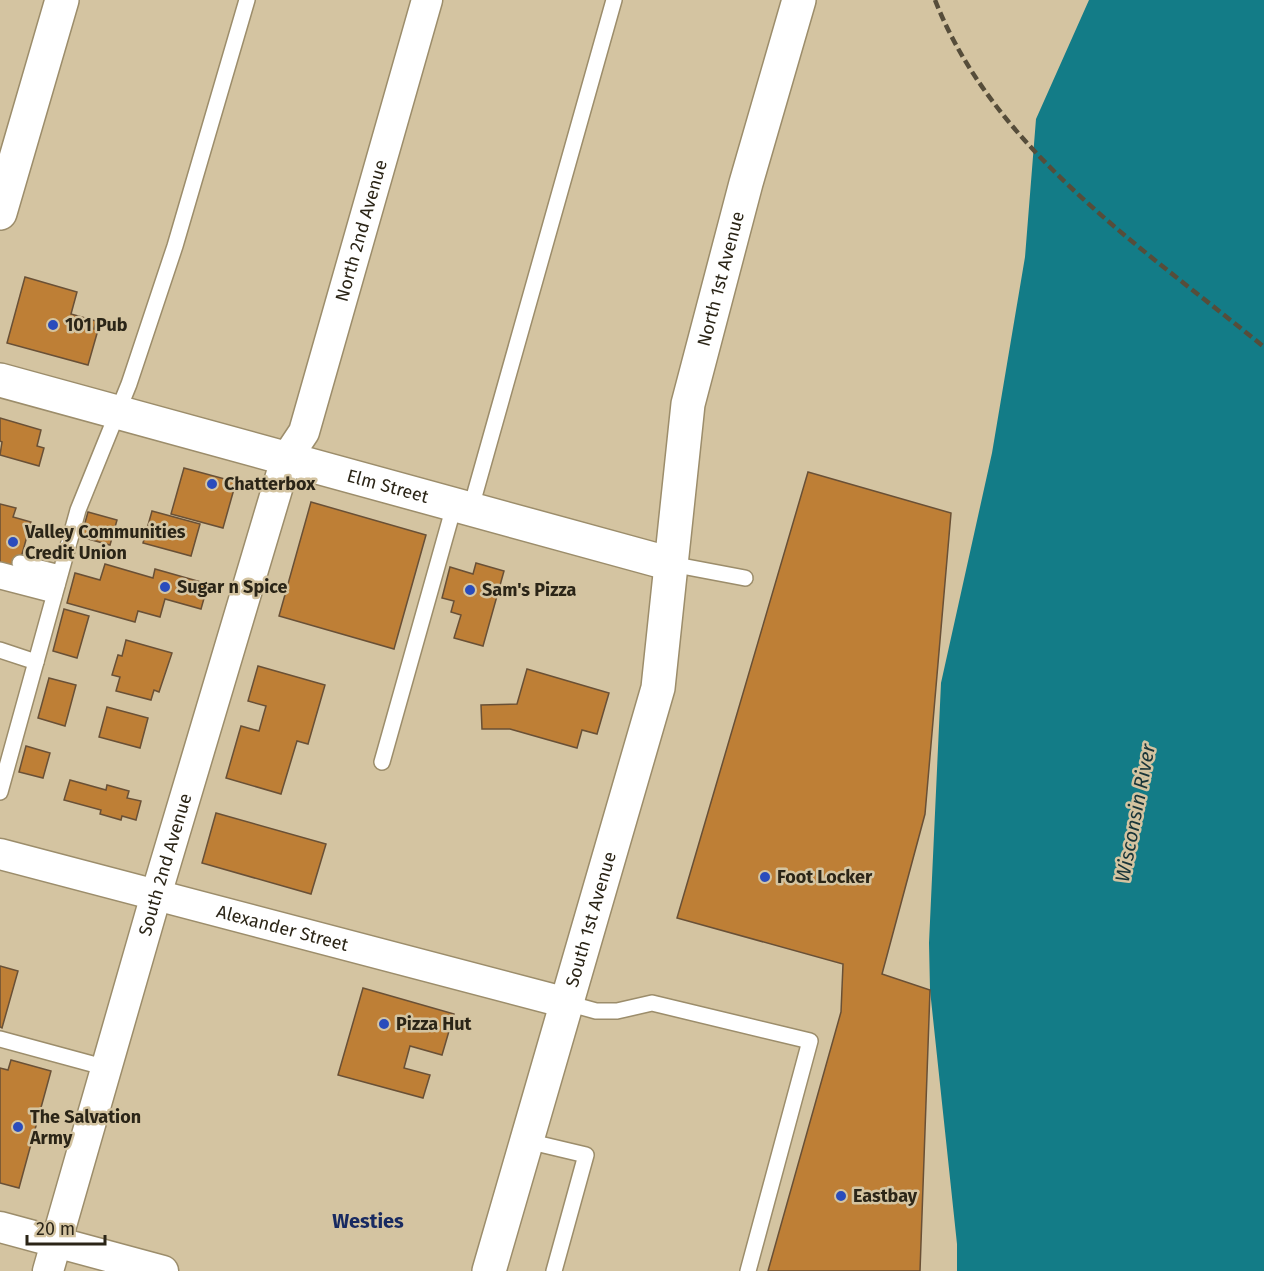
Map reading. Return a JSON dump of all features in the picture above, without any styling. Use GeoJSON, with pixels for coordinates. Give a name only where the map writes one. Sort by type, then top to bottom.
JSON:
{"type":"FeatureCollection","features":[{"type":"Feature","properties":{"kind":"main road"},"geometry":{"type":"LineString","coordinates":[[0,213],[62,0]]}},
{"type":"Feature","properties":{"kind":"main road","name":"North 1st Avenue"},"geometry":{"type":"LineString","coordinates":[[671,564],[688,404],[746,183],[799,0]]}},
{"type":"Feature","properties":{"kind":"main road","name":"Elm Street"},"geometry":{"type":"LineString","coordinates":[[0,380],[462,509],[671,564]]}},
{"type":"Feature","properties":{"kind":"main road","name":"South 1st Avenue"},"geometry":{"type":"LineString","coordinates":[[489,1271],[658,688],[671,564]]}},
{"type":"Feature","properties":{"kind":"street","name":"North 2nd Avenue"},"geometry":{"type":"LineString","coordinates":[[286,459],[304,432],[427,0]]}},
{"type":"Feature","properties":{"kind":"street","name":"South 2nd Avenue"},"geometry":{"type":"LineString","coordinates":[[48,1271],[156,895],[286,459]]}},
{"type":"Feature","properties":{"kind":"street","name":"Alexander Street"},"geometry":{"type":"LineString","coordinates":[[0,854],[567,1003]]}},
{"type":"Feature","properties":{"kind":"street"},"geometry":{"type":"LineString","coordinates":[[0,1227],[163,1271]]}},
{"type":"Feature","properties":{"kind":"lane"},"geometry":{"type":"LineString","coordinates":[[0,792],[78,510],[117,412],[175,246],[247,0]]}},
{"type":"Feature","properties":{"kind":"lane"},"geometry":{"type":"LineString","coordinates":[[382,762],[462,509],[614,0]]}},
{"type":"Feature","properties":{"kind":"lane"},"geometry":{"type":"LineString","coordinates":[[20,563],[57,584]]}},
{"type":"Feature","properties":{"kind":"lane"},"geometry":{"type":"LineString","coordinates":[[671,564],[745,578]]}},
{"type":"Feature","properties":{"kind":"lane"},"geometry":{"type":"LineString","coordinates":[[0,570],[57,584]]}},
{"type":"Feature","properties":{"kind":"lane"},"geometry":{"type":"LineString","coordinates":[[0,581],[57,584]]}},
{"type":"Feature","properties":{"kind":"lane"},"geometry":{"type":"LineString","coordinates":[[0,650],[36,662]]}},
{"type":"Feature","properties":{"kind":"lane"},"geometry":{"type":"LineString","coordinates":[[567,1003],[607,1011],[652,1003],[810,1041],[748,1271]]}},
{"type":"Feature","properties":{"kind":"lane"},"geometry":{"type":"LineString","coordinates":[[0,1039],[107,1068]]}},
{"type":"Feature","properties":{"kind":"lane"},"geometry":{"type":"LineString","coordinates":[[527,1141],[586,1155],[554,1271]]}},
{"type":"Feature","properties":{"kind":"water","name":"Wisconsin River"},"geometry":{"type":"Polygon","coordinates":[[[1089,0],[1264,0],[1264,1271],[957,1271],[957,1244],[930,990],[929,943],[941,683],[992,453],[1025,257],[1036,119],[1089,0]]]}},
{"type":"Feature","properties":{"kind":"building","name":"101 Pub"},"geometry":{"type":"Polygon","coordinates":[[[25,277],[77,292],[71,314],[96,321],[94,329],[98,330],[88,365],[7,343],[25,277]]]}},
{"type":"Feature","properties":{"kind":"building"},"geometry":{"type":"Polygon","coordinates":[[[0,418],[41,430],[37,446],[44,448],[39,466],[0,455],[2,442],[0,441],[0,418]]]}},
{"type":"Feature","properties":{"kind":"building"},"geometry":{"type":"Polygon","coordinates":[[[184,468],[236,482],[223,528],[171,514],[184,468]]]}},
{"type":"Feature","properties":{"kind":"building"},"geometry":{"type":"Polygon","coordinates":[[[808,472],[951,513],[925,814],[882,974],[930,990],[920,1271],[768,1271],[841,1012],[843,964],[677,918],[808,472]]]}},
{"type":"Feature","properties":{"kind":"building"},"geometry":{"type":"Polygon","coordinates":[[[311,502],[426,535],[394,649],[279,616],[311,502]]]}},
{"type":"Feature","properties":{"kind":"building","name":"Valley Communities Credit Union"},"geometry":{"type":"Polygon","coordinates":[[[0,504],[16,508],[13,517],[31,522],[17,572],[0,567],[0,504]]]}},
{"type":"Feature","properties":{"kind":"building"},"geometry":{"type":"Polygon","coordinates":[[[152,511],[200,524],[191,556],[143,543],[152,511]]]}},
{"type":"Feature","properties":{"kind":"building"},"geometry":{"type":"Polygon","coordinates":[[[88,512],[117,520],[110,545],[81,537],[88,512]]]}},
{"type":"Feature","properties":{"kind":"building"},"geometry":{"type":"Polygon","coordinates":[[[476,563],[504,571],[483,646],[454,638],[461,615],[451,612],[454,601],[442,598],[450,567],[473,574],[476,563]]]}},
{"type":"Feature","properties":{"kind":"building"},"geometry":{"type":"Polygon","coordinates":[[[105,564],[153,578],[155,569],[208,584],[201,609],[165,599],[160,617],[138,611],[135,622],[67,603],[75,573],[100,580],[105,564]]]}},
{"type":"Feature","properties":{"kind":"building"},"geometry":{"type":"Polygon","coordinates":[[[64,609],[89,616],[77,658],[53,651],[64,609]]]}},
{"type":"Feature","properties":{"kind":"building"},"geometry":{"type":"Polygon","coordinates":[[[126,640],[172,653],[159,692],[154,690],[151,700],[116,691],[120,677],[112,675],[118,655],[122,656],[126,640]]]}},
{"type":"Feature","properties":{"kind":"building"},"geometry":{"type":"Polygon","coordinates":[[[258,666],[325,685],[308,744],[297,741],[281,794],[226,778],[241,726],[259,731],[266,706],[248,701],[258,666]]]}},
{"type":"Feature","properties":{"kind":"building"},"geometry":{"type":"Polygon","coordinates":[[[527,669],[609,693],[597,734],[582,730],[577,748],[510,729],[482,729],[481,705],[517,704],[527,669]]]}},
{"type":"Feature","properties":{"kind":"building"},"geometry":{"type":"Polygon","coordinates":[[[49,678],[76,685],[65,726],[38,718],[49,678]]]}},
{"type":"Feature","properties":{"kind":"building"},"geometry":{"type":"Polygon","coordinates":[[[107,707],[148,718],[140,748],[99,737],[107,707]]]}},
{"type":"Feature","properties":{"kind":"building"},"geometry":{"type":"Polygon","coordinates":[[[26,746],[50,753],[43,778],[19,772],[26,746]]]}},
{"type":"Feature","properties":{"kind":"building"},"geometry":{"type":"Polygon","coordinates":[[[70,780],[106,790],[107,785],[129,791],[127,798],[141,801],[136,820],[122,816],[121,820],[100,814],[101,810],[64,800],[70,780]]]}},
{"type":"Feature","properties":{"kind":"building"},"geometry":{"type":"Polygon","coordinates":[[[216,813],[326,844],[311,894],[202,863],[216,813]]]}},
{"type":"Feature","properties":{"kind":"building"},"geometry":{"type":"Polygon","coordinates":[[[0,966],[18,971],[2,1028],[0,1027],[0,966]]]}},
{"type":"Feature","properties":{"kind":"building"},"geometry":{"type":"Polygon","coordinates":[[[363,988],[454,1014],[442,1055],[410,1046],[404,1068],[430,1075],[423,1098],[338,1075],[363,988]]]}},
{"type":"Feature","properties":{"kind":"building","name":"The Salvation Army"},"geometry":{"type":"Polygon","coordinates":[[[11,1060],[51,1071],[19,1188],[0,1183],[0,1068],[8,1070],[11,1060]]]}},
{"type":"Feature","properties":{"kind":"railway"},"geometry":{"type":"LineString","coordinates":[[935,0],[961,54],[994,104],[1033,150],[1076,193],[1122,233],[1264,347]]}},
{"type":"Feature","properties":{"kind":"place","name":"101 Pub"},"geometry":{"type":"Point","coordinates":[53,325]}},
{"type":"Feature","properties":{"kind":"place","name":"Chatterbox"},"geometry":{"type":"Point","coordinates":[212,484]}},
{"type":"Feature","properties":{"kind":"place","name":"Valley Communities Credit Union"},"geometry":{"type":"Point","coordinates":[13,542]}},
{"type":"Feature","properties":{"kind":"place","name":"Sugar n Spice"},"geometry":{"type":"Point","coordinates":[165,587]}},
{"type":"Feature","properties":{"kind":"place","name":"Sam's Pizza"},"geometry":{"type":"Point","coordinates":[470,590]}},
{"type":"Feature","properties":{"kind":"place","name":"Foot Locker"},"geometry":{"type":"Point","coordinates":[765,877]}},
{"type":"Feature","properties":{"kind":"place","name":"Pizza Hut"},"geometry":{"type":"Point","coordinates":[384,1024]}},
{"type":"Feature","properties":{"kind":"place","name":"The Salvation Army"},"geometry":{"type":"Point","coordinates":[18,1127]}},
{"type":"Feature","properties":{"kind":"place","name":"Eastbay"},"geometry":{"type":"Point","coordinates":[841,1196]}},
{"type":"Feature","properties":{"kind":"district","name":"Westies"},"geometry":{"type":"Point","coordinates":[368,1221]}}]}
